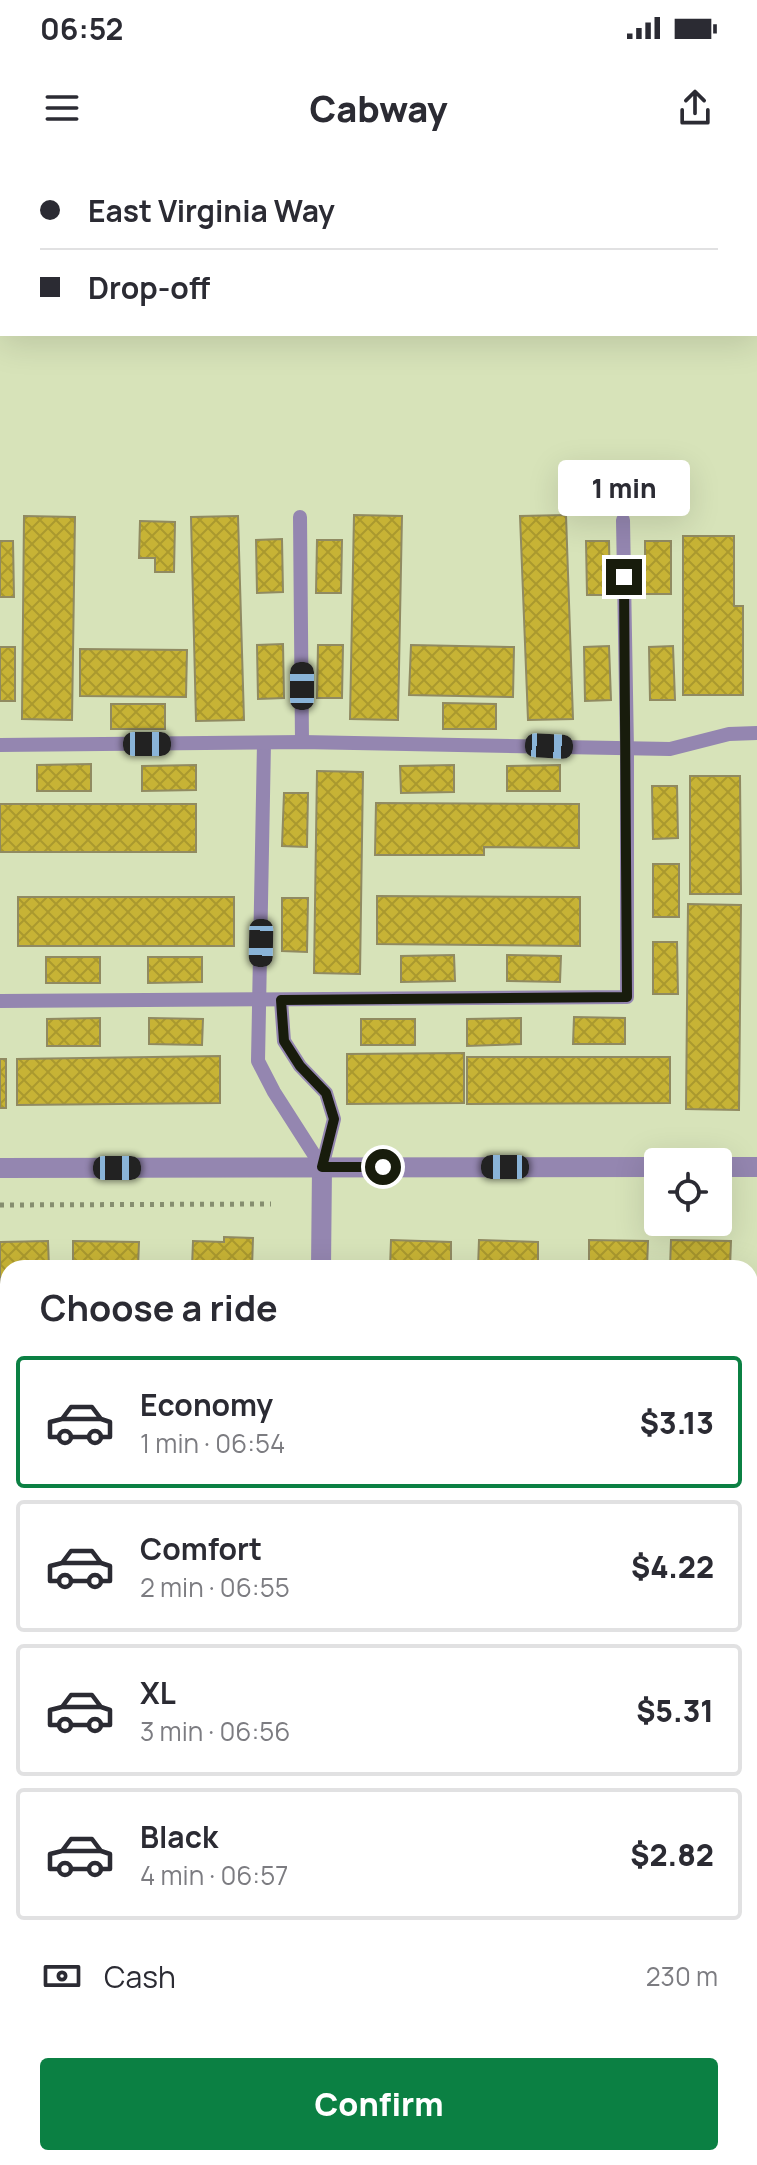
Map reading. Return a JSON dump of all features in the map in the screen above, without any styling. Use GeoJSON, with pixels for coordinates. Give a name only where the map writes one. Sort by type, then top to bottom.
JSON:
{"type":"FeatureCollection","features":[{"type":"Feature","properties":{"kind":"street"},"geometry":{"type":"LineString","coordinates":[[321,1260],[322,1167]]}},
{"type":"Feature","properties":{"kind":"street"},"geometry":{"type":"LineString","coordinates":[[0,1168],[644,1167]]}},
{"type":"Feature","properties":{"kind":"street"},"geometry":{"type":"LineString","coordinates":[[732,1167],[757,1167]]}},
{"type":"Feature","properties":{"kind":"lane"},"geometry":{"type":"LineString","coordinates":[[300,517],[302,742]]}},
{"type":"Feature","properties":{"kind":"lane"},"geometry":{"type":"LineString","coordinates":[[0,1001],[627,997],[623,520]]}},
{"type":"Feature","properties":{"kind":"lane"},"geometry":{"type":"LineString","coordinates":[[0,745],[302,742],[523,745],[627,750],[670,749],[729,734],[757,733]]}},
{"type":"Feature","properties":{"kind":"lane"},"geometry":{"type":"LineString","coordinates":[[264,743],[258,1061],[322,1167]]}},
{"type":"Feature","properties":{"kind":"lane"},"geometry":{"type":"LineString","coordinates":[[281,1000],[284,1041],[300,1066],[326,1093],[334,1119],[322,1167]]}},
{"type":"Feature","properties":{"kind":"path"},"geometry":{"type":"LineString","coordinates":[[0,1205],[271,1204]]}},
{"type":"Feature","properties":{"kind":"building"},"geometry":{"type":"Polygon","coordinates":[[[354,515],[402,516],[398,720],[350,719],[354,515]]]}},
{"type":"Feature","properties":{"kind":"building"},"geometry":{"type":"Polygon","coordinates":[[[566,515],[573,719],[528,720],[520,516],[566,515]]]}},
{"type":"Feature","properties":{"kind":"building"},"geometry":{"type":"Polygon","coordinates":[[[24,516],[75,517],[72,720],[22,719],[24,516]]]}},
{"type":"Feature","properties":{"kind":"building"},"geometry":{"type":"Polygon","coordinates":[[[238,516],[244,720],[196,721],[191,517],[238,516]]]}},
{"type":"Feature","properties":{"kind":"building"},"geometry":{"type":"Polygon","coordinates":[[[140,521],[175,522],[174,572],[155,572],[155,558],[139,558],[140,521]]]}},
{"type":"Feature","properties":{"kind":"building"},"geometry":{"type":"Polygon","coordinates":[[[683,536],[734,536],[734,606],[743,606],[743,695],[683,695],[683,536]]]}},
{"type":"Feature","properties":{"kind":"building"},"geometry":{"type":"Polygon","coordinates":[[[282,539],[283,592],[257,593],[256,540],[282,539]]]}},
{"type":"Feature","properties":{"kind":"building"},"geometry":{"type":"Polygon","coordinates":[[[317,540],[342,540],[341,593],[316,593],[317,540]]]}},
{"type":"Feature","properties":{"kind":"building"},"geometry":{"type":"Polygon","coordinates":[[[0,541],[13,541],[14,597],[0,597],[0,541]]]}},
{"type":"Feature","properties":{"kind":"building"},"geometry":{"type":"Polygon","coordinates":[[[586,541],[609,541],[610,595],[587,595],[586,541]]]}},
{"type":"Feature","properties":{"kind":"building"},"geometry":{"type":"Polygon","coordinates":[[[645,541],[671,541],[671,594],[645,594],[645,541]]]}},
{"type":"Feature","properties":{"kind":"building"},"geometry":{"type":"Polygon","coordinates":[[[283,644],[284,698],[258,699],[257,645],[283,644]]]}},
{"type":"Feature","properties":{"kind":"building"},"geometry":{"type":"Polygon","coordinates":[[[318,645],[343,645],[342,698],[317,698],[318,645]]]}},
{"type":"Feature","properties":{"kind":"building"},"geometry":{"type":"Polygon","coordinates":[[[411,645],[514,647],[513,697],[409,695],[411,645]]]}},
{"type":"Feature","properties":{"kind":"building"},"geometry":{"type":"Polygon","coordinates":[[[609,646],[611,700],[585,701],[584,647],[609,646]]]}},
{"type":"Feature","properties":{"kind":"building"},"geometry":{"type":"Polygon","coordinates":[[[673,646],[675,700],[650,700],[649,647],[673,646]]]}},
{"type":"Feature","properties":{"kind":"building"},"geometry":{"type":"Polygon","coordinates":[[[0,647],[15,647],[15,701],[0,701],[0,647]]]}},
{"type":"Feature","properties":{"kind":"building"},"geometry":{"type":"Polygon","coordinates":[[[80,649],[187,650],[186,697],[80,696],[80,649]]]}},
{"type":"Feature","properties":{"kind":"building"},"geometry":{"type":"Polygon","coordinates":[[[443,703],[496,704],[496,729],[443,729],[443,703]]]}},
{"type":"Feature","properties":{"kind":"building"},"geometry":{"type":"Polygon","coordinates":[[[111,704],[165,704],[165,729],[111,729],[111,704]]]}},
{"type":"Feature","properties":{"kind":"building"},"geometry":{"type":"Polygon","coordinates":[[[91,764],[91,791],[37,791],[37,765],[91,764]]]}},
{"type":"Feature","properties":{"kind":"building"},"geometry":{"type":"Polygon","coordinates":[[[196,765],[196,790],[142,791],[142,766],[196,765]]]}},
{"type":"Feature","properties":{"kind":"building"},"geometry":{"type":"Polygon","coordinates":[[[454,765],[454,792],[401,793],[400,766],[454,765]]]}},
{"type":"Feature","properties":{"kind":"building"},"geometry":{"type":"Polygon","coordinates":[[[560,765],[560,791],[507,791],[507,766],[560,765]]]}},
{"type":"Feature","properties":{"kind":"building"},"geometry":{"type":"Polygon","coordinates":[[[317,771],[363,772],[360,974],[314,973],[317,771]]]}},
{"type":"Feature","properties":{"kind":"building"},"geometry":{"type":"Polygon","coordinates":[[[690,776],[740,776],[741,894],[690,894],[690,776]]]}},
{"type":"Feature","properties":{"kind":"building"},"geometry":{"type":"Polygon","coordinates":[[[652,786],[677,786],[678,838],[653,839],[652,786]]]}},
{"type":"Feature","properties":{"kind":"building"},"geometry":{"type":"Polygon","coordinates":[[[284,793],[308,793],[307,847],[282,846],[284,793]]]}},
{"type":"Feature","properties":{"kind":"building"},"geometry":{"type":"Polygon","coordinates":[[[376,803],[579,804],[579,848],[484,847],[484,855],[375,855],[376,803]]]}},
{"type":"Feature","properties":{"kind":"building"},"geometry":{"type":"Polygon","coordinates":[[[0,804],[196,804],[196,852],[0,852],[0,804]]]}},
{"type":"Feature","properties":{"kind":"building"},"geometry":{"type":"Polygon","coordinates":[[[653,864],[679,864],[679,917],[653,917],[653,864]]]}},
{"type":"Feature","properties":{"kind":"building"},"geometry":{"type":"Polygon","coordinates":[[[377,896],[580,897],[580,946],[377,944],[377,896]]]}},
{"type":"Feature","properties":{"kind":"building"},"geometry":{"type":"Polygon","coordinates":[[[18,897],[234,897],[234,946],[18,946],[18,897]]]}},
{"type":"Feature","properties":{"kind":"building"},"geometry":{"type":"Polygon","coordinates":[[[282,898],[308,898],[307,952],[282,951],[282,898]]]}},
{"type":"Feature","properties":{"kind":"building"},"geometry":{"type":"Polygon","coordinates":[[[688,904],[741,905],[739,1110],[686,1109],[688,904]]]}},
{"type":"Feature","properties":{"kind":"building"},"geometry":{"type":"Polygon","coordinates":[[[653,942],[677,942],[678,994],[653,994],[653,942]]]}},
{"type":"Feature","properties":{"kind":"building"},"geometry":{"type":"Polygon","coordinates":[[[454,955],[455,981],[401,982],[401,956],[454,955]]]}},
{"type":"Feature","properties":{"kind":"building"},"geometry":{"type":"Polygon","coordinates":[[[507,955],[561,956],[560,982],[507,981],[507,955]]]}},
{"type":"Feature","properties":{"kind":"building"},"geometry":{"type":"Polygon","coordinates":[[[46,957],[100,957],[100,983],[46,983],[46,957]]]}},
{"type":"Feature","properties":{"kind":"building"},"geometry":{"type":"Polygon","coordinates":[[[148,957],[202,957],[202,982],[148,983],[148,957]]]}},
{"type":"Feature","properties":{"kind":"building"},"geometry":{"type":"Polygon","coordinates":[[[574,1017],[625,1018],[625,1044],[573,1044],[574,1017]]]}},
{"type":"Feature","properties":{"kind":"building"},"geometry":{"type":"Polygon","coordinates":[[[100,1018],[100,1046],[47,1046],[47,1019],[100,1018]]]}},
{"type":"Feature","properties":{"kind":"building"},"geometry":{"type":"Polygon","coordinates":[[[149,1018],[203,1019],[202,1045],[149,1044],[149,1018]]]}},
{"type":"Feature","properties":{"kind":"building"},"geometry":{"type":"Polygon","coordinates":[[[521,1018],[521,1044],[467,1046],[467,1019],[521,1018]]]}},
{"type":"Feature","properties":{"kind":"building"},"geometry":{"type":"Polygon","coordinates":[[[361,1019],[415,1019],[415,1045],[361,1045],[361,1019]]]}},
{"type":"Feature","properties":{"kind":"building"},"geometry":{"type":"Polygon","coordinates":[[[464,1053],[464,1103],[347,1104],[347,1054],[464,1053]]]}},
{"type":"Feature","properties":{"kind":"building"},"geometry":{"type":"Polygon","coordinates":[[[220,1056],[220,1103],[17,1105],[17,1059],[220,1056]]]}},
{"type":"Feature","properties":{"kind":"building"},"geometry":{"type":"Polygon","coordinates":[[[467,1057],[670,1057],[670,1103],[467,1104],[467,1057]]]}},
{"type":"Feature","properties":{"kind":"building"},"geometry":{"type":"Polygon","coordinates":[[[0,1059],[6,1059],[6,1108],[0,1108],[0,1059]]]}},
{"type":"Feature","properties":{"kind":"building"},"geometry":{"type":"Polygon","coordinates":[[[224,1237],[253,1238],[252,1260],[192,1260],[193,1241],[224,1242],[224,1237]]]}},
{"type":"Feature","properties":{"kind":"building"},"geometry":{"type":"Polygon","coordinates":[[[391,1240],[451,1242],[451,1260],[390,1260],[391,1240]]]}},
{"type":"Feature","properties":{"kind":"building"},"geometry":{"type":"Polygon","coordinates":[[[479,1240],[538,1242],[538,1260],[478,1260],[479,1240]]]}},
{"type":"Feature","properties":{"kind":"building"},"geometry":{"type":"Polygon","coordinates":[[[589,1240],[648,1241],[647,1260],[589,1260],[589,1240]]]}},
{"type":"Feature","properties":{"kind":"building"},"geometry":{"type":"Polygon","coordinates":[[[671,1240],[731,1241],[730,1260],[670,1260],[671,1240]]]}},
{"type":"Feature","properties":{"kind":"building"},"geometry":{"type":"Polygon","coordinates":[[[48,1241],[49,1260],[0,1260],[0,1242],[48,1241]]]}},
{"type":"Feature","properties":{"kind":"building"},"geometry":{"type":"Polygon","coordinates":[[[73,1241],[139,1242],[138,1260],[73,1260],[73,1241]]]}},
{"type":"Feature","properties":{"kind":"route"},"geometry":{"type":"LineString","coordinates":[[383,1167],[322,1167],[334,1119],[326,1093],[300,1066],[284,1041],[281,1000],[627,997],[624,577]]}}]}
